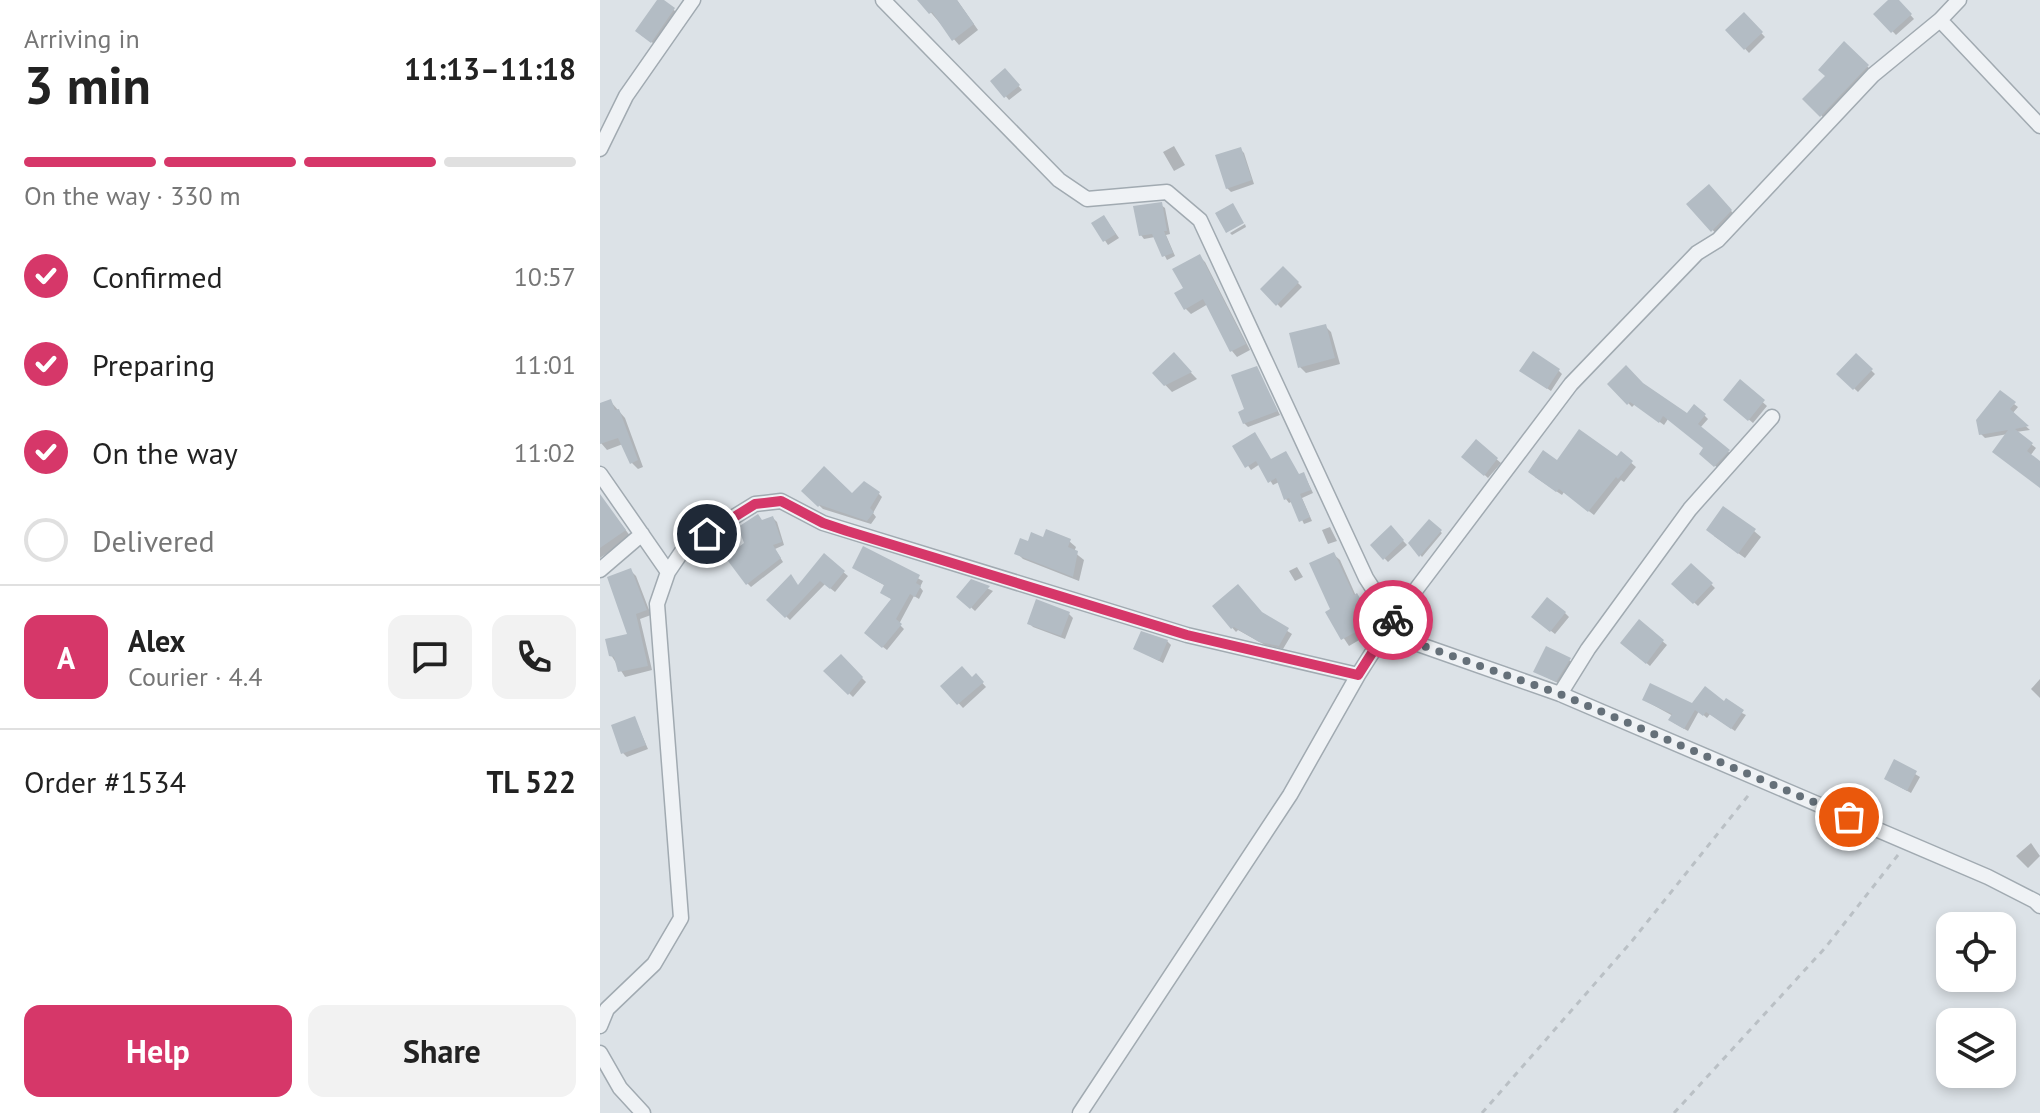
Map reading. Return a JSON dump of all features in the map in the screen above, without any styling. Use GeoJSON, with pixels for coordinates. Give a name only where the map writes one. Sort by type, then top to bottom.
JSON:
{"type":"FeatureCollection","features":[{"type":"Feature","properties":{"kind":"street"},"geometry":{"type":"LineString","coordinates":[[600,149],[626,96],[693,0]]}},
{"type":"Feature","properties":{"kind":"street"},"geometry":{"type":"LineString","coordinates":[[883,0],[1059,180],[1087,199],[1167,192],[1200,220],[1366,578],[1393,620],[1415,643],[1560,694],[1988,877],[2040,906]]}},
{"type":"Feature","properties":{"kind":"street"},"geometry":{"type":"LineString","coordinates":[[1080,1113],[1290,795],[1393,620],[1571,384],[1697,253],[1718,240],[1873,75],[1940,20],[1959,0]]}},
{"type":"Feature","properties":{"kind":"street"},"geometry":{"type":"LineString","coordinates":[[1940,20],[2040,126]]}},
{"type":"Feature","properties":{"kind":"street"},"geometry":{"type":"LineString","coordinates":[[1560,694],[1588,649],[1690,509],[1772,417]]}},
{"type":"Feature","properties":{"kind":"street"},"geometry":{"type":"LineString","coordinates":[[600,474],[668,572]]}},
{"type":"Feature","properties":{"kind":"street"},"geometry":{"type":"LineString","coordinates":[[600,1026],[607,1009],[654,964],[681,918],[657,604],[668,572],[685,547],[755,504],[781,501],[823,523],[847,531],[1187,635],[1358,675]]}},
{"type":"Feature","properties":{"kind":"street"},"geometry":{"type":"LineString","coordinates":[[600,570],[642,534]]}},
{"type":"Feature","properties":{"kind":"street"},"geometry":{"type":"LineString","coordinates":[[600,1053],[620,1088],[643,1113]]}},
{"type":"Feature","properties":{"kind":"path"},"geometry":{"type":"LineString","coordinates":[[1482,1113],[1632,941],[1761,780]]}},
{"type":"Feature","properties":{"kind":"path"},"geometry":{"type":"LineString","coordinates":[[1674,1113],[1825,948],[1907,842]]}},
{"type":"Feature","properties":{"kind":"building"},"geometry":{"type":"Polygon","coordinates":[[[657,0],[664,0],[675,8],[651,43],[635,31],[657,0]]]}},
{"type":"Feature","properties":{"kind":"building"},"geometry":{"type":"Polygon","coordinates":[[[917,0],[957,0],[974,24],[952,41],[932,12],[929,14],[917,0]]]}},
{"type":"Feature","properties":{"kind":"building"},"geometry":{"type":"Polygon","coordinates":[[[1888,0],[1899,0],[1912,14],[1891,33],[1873,14],[1888,0]]]}},
{"type":"Feature","properties":{"kind":"building"},"geometry":{"type":"Polygon","coordinates":[[[1744,12],[1763,32],[1744,50],[1725,30],[1744,12]]]}},
{"type":"Feature","properties":{"kind":"building"},"geometry":{"type":"Polygon","coordinates":[[[1844,41],[1869,65],[1820,117],[1802,99],[1825,76],[1818,70],[1844,41]]]}},
{"type":"Feature","properties":{"kind":"building"},"geometry":{"type":"Polygon","coordinates":[[[1005,68],[1020,85],[1004,98],[990,81],[1005,68]]]}},
{"type":"Feature","properties":{"kind":"building"},"geometry":{"type":"Polygon","coordinates":[[[1241,147],[1252,180],[1226,189],[1215,155],[1241,147]]]}},
{"type":"Feature","properties":{"kind":"building"},"geometry":{"type":"Polygon","coordinates":[[[1709,184],[1732,210],[1711,232],[1686,204],[1709,184]]]}},
{"type":"Feature","properties":{"kind":"building"},"geometry":{"type":"Polygon","coordinates":[[[1162,202],[1167,231],[1164,231],[1173,253],[1162,257],[1152,234],[1139,236],[1133,206],[1162,202]]]}},
{"type":"Feature","properties":{"kind":"building"},"geometry":{"type":"Polygon","coordinates":[[[1233,203],[1244,223],[1226,233],[1215,213],[1233,203]]]}},
{"type":"Feature","properties":{"kind":"building"},"geometry":{"type":"Polygon","coordinates":[[[1104,215],[1116,234],[1103,242],[1091,223],[1104,215]]]}},
{"type":"Feature","properties":{"kind":"building"},"geometry":{"type":"Polygon","coordinates":[[[1200,254],[1246,344],[1230,352],[1203,299],[1184,310],[1174,293],[1183,288],[1172,269],[1200,254]]]}},
{"type":"Feature","properties":{"kind":"building"},"geometry":{"type":"Polygon","coordinates":[[[1283,266],[1299,282],[1276,306],[1260,289],[1283,266]]]}},
{"type":"Feature","properties":{"kind":"building"},"geometry":{"type":"Polygon","coordinates":[[[1326,324],[1335,358],[1298,368],[1289,333],[1326,324]]]}},
{"type":"Feature","properties":{"kind":"building"},"geometry":{"type":"Polygon","coordinates":[[[1533,351],[1560,369],[1547,389],[1519,371],[1533,351]]]}},
{"type":"Feature","properties":{"kind":"building"},"geometry":{"type":"Polygon","coordinates":[[[1174,352],[1192,372],[1164,386],[1152,373],[1174,352]]]}},
{"type":"Feature","properties":{"kind":"building"},"geometry":{"type":"Polygon","coordinates":[[[1856,353],[1873,369],[1853,390],[1836,374],[1856,353]]]}},
{"type":"Feature","properties":{"kind":"building"},"geometry":{"type":"Polygon","coordinates":[[[1626,365],[1643,383],[1687,413],[1694,404],[1706,414],[1698,424],[1730,450],[1714,467],[1699,454],[1703,448],[1663,416],[1659,423],[1630,402],[1627,405],[1607,384],[1626,365]]]}},
{"type":"Feature","properties":{"kind":"building"},"geometry":{"type":"Polygon","coordinates":[[[1257,366],[1278,411],[1243,424],[1238,412],[1244,409],[1231,375],[1257,366]]]}},
{"type":"Feature","properties":{"kind":"building"},"geometry":{"type":"Polygon","coordinates":[[[1740,379],[1765,400],[1748,421],[1723,400],[1740,379]]]}},
{"type":"Feature","properties":{"kind":"building"},"geometry":{"type":"Polygon","coordinates":[[[2000,390],[2016,402],[2010,409],[2029,426],[2015,429],[2033,443],[2027,451],[2040,461],[2040,488],[1992,452],[2008,430],[1979,435],[1976,420],[2000,390]]]}},
{"type":"Feature","properties":{"kind":"building"},"geometry":{"type":"Polygon","coordinates":[[[611,399],[615,410],[619,409],[638,460],[630,464],[618,438],[600,444],[600,403],[611,399]]]}},
{"type":"Feature","properties":{"kind":"building"},"geometry":{"type":"Polygon","coordinates":[[[1579,429],[1617,456],[1621,451],[1633,461],[1588,512],[1559,489],[1556,492],[1528,472],[1543,450],[1557,460],[1579,429]]]}},
{"type":"Feature","properties":{"kind":"building"},"geometry":{"type":"Polygon","coordinates":[[[1255,432],[1271,459],[1286,451],[1299,474],[1304,472],[1311,490],[1300,494],[1310,517],[1299,522],[1289,498],[1284,500],[1276,478],[1268,483],[1256,461],[1245,468],[1232,446],[1255,432]]]}},
{"type":"Feature","properties":{"kind":"building"},"geometry":{"type":"Polygon","coordinates":[[[1476,439],[1498,458],[1484,476],[1461,457],[1476,439]]]}},
{"type":"Feature","properties":{"kind":"building"},"geometry":{"type":"Polygon","coordinates":[[[824,466],[852,493],[864,481],[880,492],[870,508],[874,512],[867,521],[820,505],[818,507],[801,491],[824,466]]]}},
{"type":"Feature","properties":{"kind":"building"},"geometry":{"type":"Polygon","coordinates":[[[600,494],[626,530],[600,548],[600,494]]]}},
{"type":"Feature","properties":{"kind":"building"},"geometry":{"type":"Polygon","coordinates":[[[1723,506],[1756,529],[1738,554],[1706,530],[1723,506]]]}},
{"type":"Feature","properties":{"kind":"building"},"geometry":{"type":"Polygon","coordinates":[[[758,514],[762,520],[773,516],[782,542],[773,545],[781,558],[746,585],[725,557],[744,543],[738,527],[758,514]]]}},
{"type":"Feature","properties":{"kind":"building"},"geometry":{"type":"Polygon","coordinates":[[[1429,519],[1442,530],[1419,557],[1408,543],[1429,519]]]}},
{"type":"Feature","properties":{"kind":"building"},"geometry":{"type":"Polygon","coordinates":[[[1391,525],[1404,540],[1383,560],[1370,545],[1391,525]]]}},
{"type":"Feature","properties":{"kind":"building"},"geometry":{"type":"Polygon","coordinates":[[[1046,529],[1071,539],[1068,547],[1078,551],[1073,577],[1014,554],[1020,538],[1028,541],[1031,532],[1043,537],[1046,529]]]}},
{"type":"Feature","properties":{"kind":"building"},"geometry":{"type":"Polygon","coordinates":[[[863,546],[920,575],[916,583],[921,586],[915,597],[910,594],[896,619],[902,624],[882,648],[864,633],[891,599],[880,593],[884,585],[852,568],[863,546]]]}},
{"type":"Feature","properties":{"kind":"building"},"geometry":{"type":"Polygon","coordinates":[[[1334,552],[1354,595],[1357,593],[1374,622],[1341,640],[1325,612],[1330,609],[1309,563],[1334,552]]]}},
{"type":"Feature","properties":{"kind":"building"},"geometry":{"type":"Polygon","coordinates":[[[824,553],[845,571],[830,589],[820,581],[785,618],[766,600],[791,574],[798,585],[824,553]]]}},
{"type":"Feature","properties":{"kind":"building"},"geometry":{"type":"Polygon","coordinates":[[[1691,563],[1713,583],[1693,604],[1671,584],[1691,563]]]}},
{"type":"Feature","properties":{"kind":"building"},"geometry":{"type":"Polygon","coordinates":[[[631,568],[647,610],[636,614],[648,666],[618,672],[614,657],[609,656],[605,639],[627,634],[607,577],[631,568]]]}},
{"type":"Feature","properties":{"kind":"building"},"geometry":{"type":"Polygon","coordinates":[[[971,579],[990,586],[970,609],[956,597],[971,579]]]}},
{"type":"Feature","properties":{"kind":"building"},"geometry":{"type":"Polygon","coordinates":[[[1238,584],[1262,612],[1289,628],[1279,646],[1259,642],[1234,627],[1231,629],[1212,606],[1238,584]]]}},
{"type":"Feature","properties":{"kind":"building"},"geometry":{"type":"Polygon","coordinates":[[[1547,597],[1566,612],[1550,632],[1531,617],[1547,597]]]}},
{"type":"Feature","properties":{"kind":"building"},"geometry":{"type":"Polygon","coordinates":[[[1036,599],[1070,612],[1061,636],[1027,624],[1036,599]]]}},
{"type":"Feature","properties":{"kind":"building"},"geometry":{"type":"Polygon","coordinates":[[[1639,619],[1664,640],[1646,664],[1620,643],[1639,619]]]}},
{"type":"Feature","properties":{"kind":"building"},"geometry":{"type":"Polygon","coordinates":[[[1141,631],[1168,640],[1159,661],[1133,649],[1141,631]]]}},
{"type":"Feature","properties":{"kind":"building"},"geometry":{"type":"Polygon","coordinates":[[[1546,646],[1571,658],[1556,682],[1533,672],[1546,646]]]}},
{"type":"Feature","properties":{"kind":"building"},"geometry":{"type":"Polygon","coordinates":[[[841,654],[863,677],[848,695],[823,671],[841,654]]]}},
{"type":"Feature","properties":{"kind":"building"},"geometry":{"type":"Polygon","coordinates":[[[962,666],[972,677],[976,673],[984,682],[957,705],[940,686],[962,666]]]}},
{"type":"Feature","properties":{"kind":"building"},"geometry":{"type":"Polygon","coordinates":[[[1650,683],[1692,703],[1705,686],[1724,701],[1726,698],[1744,710],[1731,729],[1706,712],[1703,716],[1695,710],[1684,729],[1668,720],[1672,714],[1642,700],[1650,683]]]}},
{"type":"Feature","properties":{"kind":"building"},"geometry":{"type":"Polygon","coordinates":[[[635,716],[646,745],[621,754],[611,725],[635,716]]]}},
{"type":"Feature","properties":{"kind":"building"},"geometry":{"type":"Polygon","coordinates":[[[1894,759],[1917,771],[1907,791],[1884,779],[1894,759]]]}},
{"type":"Feature","properties":{"kind":"way so far"},"geometry":{"type":"LineString","coordinates":[[1393,620],[1415,643],[1543,687],[1849,817]]}},
{"type":"Feature","properties":{"kind":"route"},"geometry":{"type":"LineString","coordinates":[[707,534],[755,504],[781,501],[823,523],[871,539],[1187,635],[1358,675],[1393,620]]}}]}
